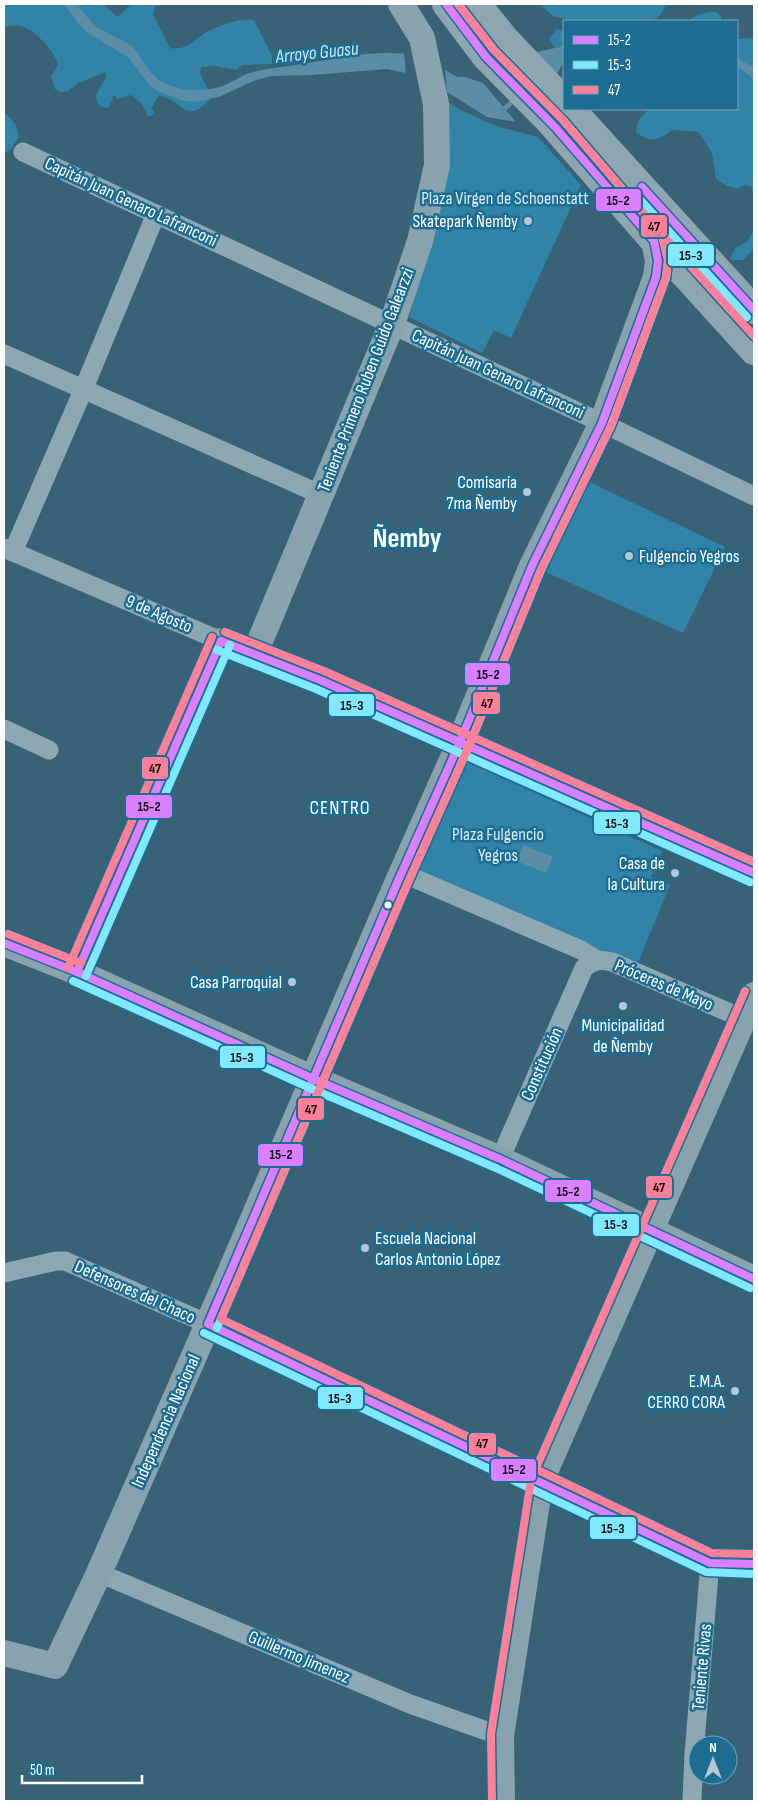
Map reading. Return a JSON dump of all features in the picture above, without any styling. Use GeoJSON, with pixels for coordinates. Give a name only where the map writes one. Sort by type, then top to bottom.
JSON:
{"type":"FeatureCollection","features":[{"type":"Feature","properties":{"kind":"highway"},"geometry":{"type":"LineString","coordinates":[[446,4],[563,109]]}},
{"type":"Feature","properties":{"kind":"highway"},"geometry":{"type":"LineString","coordinates":[[476,4],[496,48]]}},
{"type":"Feature","properties":{"kind":"highway"},"geometry":{"type":"LineString","coordinates":[[565,111],[654,242],[754,351]]}},
{"type":"Feature","properties":{"kind":"highway"},"geometry":{"type":"LineString","coordinates":[[565,111],[754,310]]}},
{"type":"Feature","properties":{"kind":"street","name":"Teniente Primero Ruben Guido Galearzzi"},"geometry":{"type":"LineString","coordinates":[[255,653],[392,324],[420,241],[437,166],[436,104],[422,38],[401,4]]}},
{"type":"Feature","properties":{"kind":"street","name":"Capitán Juan Genaro Lafranconi"},"geometry":{"type":"LineString","coordinates":[[23,152],[754,496]]}},
{"type":"Feature","properties":{"kind":"street"},"geometry":{"type":"LineString","coordinates":[[9,550],[84,388],[156,214]]}},
{"type":"Feature","properties":{"kind":"street","name":"Independencia Nacional"},"geometry":{"type":"LineString","coordinates":[[4,1653],[55,1666],[99,1573],[460,742],[532,566],[602,423],[656,277],[658,261],[654,242]]}},
{"type":"Feature","properties":{"kind":"street"},"geometry":{"type":"LineString","coordinates":[[4,354],[322,495]]}},
{"type":"Feature","properties":{"kind":"street","name":"9 de Agosto"},"geometry":{"type":"LineString","coordinates":[[9,550],[221,641],[320,680],[754,873]]}},
{"type":"Feature","properties":{"kind":"street"},"geometry":{"type":"LineString","coordinates":[[77,972],[221,641]]}},
{"type":"Feature","properties":{"kind":"street"},"geometry":{"type":"LineString","coordinates":[[4,729],[49,750]]}},
{"type":"Feature","properties":{"kind":"street","name":"Próceres de Mayo"},"geometry":{"type":"LineString","coordinates":[[402,873],[581,950],[590,964],[612,962],[744,1019]]}},
{"type":"Feature","properties":{"kind":"street"},"geometry":{"type":"LineString","coordinates":[[4,942],[77,972],[314,1079],[500,1159],[754,1279]]}},
{"type":"Feature","properties":{"kind":"street","name":"Constitución"},"geometry":{"type":"LineString","coordinates":[[500,1159],[590,964]]}},
{"type":"Feature","properties":{"kind":"street"},"geometry":{"type":"LineString","coordinates":[[502,1801],[501,1736],[540,1482],[754,995]]}},
{"type":"Feature","properties":{"kind":"street","name":"Defensores del Chaco"},"geometry":{"type":"LineString","coordinates":[[4,1273],[56,1261],[65,1261],[208,1324],[710,1563],[754,1564]]}},
{"type":"Feature","properties":{"kind":"street","name":"Teniente Rivas"},"geometry":{"type":"LineString","coordinates":[[692,1801],[694,1754],[710,1563]]}},
{"type":"Feature","properties":{"kind":"street","name":"Guillermo Jimenez"},"geometry":{"type":"LineString","coordinates":[[99,1573],[410,1704],[501,1736]]}},
{"type":"Feature","properties":{"kind":"green space"},"geometry":{"type":"Polygon","coordinates":[[[4,4],[102,4],[118,17],[131,4],[156,4],[153,14],[170,48],[176,49],[193,42],[205,33],[222,25],[236,21],[254,20],[272,56],[272,62],[271,64],[242,65],[237,70],[215,66],[201,67],[200,74],[212,97],[203,106],[195,110],[189,111],[173,101],[158,96],[152,107],[154,114],[148,117],[142,104],[131,95],[118,99],[113,95],[108,108],[101,107],[97,102],[96,95],[106,78],[106,72],[78,83],[68,91],[61,92],[55,89],[51,76],[58,65],[53,54],[43,41],[26,28],[20,26],[4,27],[4,4]]]}},
{"type":"Feature","properties":{"kind":"green space"},"geometry":{"type":"Polygon","coordinates":[[[543,4],[666,4],[661,14],[653,20],[570,20],[553,16],[543,7],[543,4]]]}},
{"type":"Feature","properties":{"kind":"green space"},"geometry":{"type":"Polygon","coordinates":[[[717,12],[722,20],[689,20],[697,15],[717,12]]]}},
{"type":"Feature","properties":{"kind":"green space"},"geometry":{"type":"Polygon","coordinates":[[[557,29],[563,32],[563,49],[556,50],[549,39],[557,29]]]}},
{"type":"Feature","properties":{"kind":"green space"},"geometry":{"type":"Polygon","coordinates":[[[754,36],[754,194],[751,186],[744,185],[738,188],[727,186],[716,179],[712,153],[699,132],[672,130],[658,139],[646,138],[636,133],[638,121],[648,110],[738,110],[738,39],[752,38],[754,36]]]}},
{"type":"Feature","properties":{"kind":"green space","name":"Plaza Virgen de Schoenstatt"},"geometry":{"type":"Polygon","coordinates":[[[448,102],[462,111],[499,127],[538,137],[581,185],[511,338],[494,330],[482,353],[409,317],[440,202],[448,102]]]}},
{"type":"Feature","properties":{"kind":"green space"},"geometry":{"type":"Polygon","coordinates":[[[4,114],[7,114],[16,125],[19,137],[11,149],[4,153],[4,114]]]}},
{"type":"Feature","properties":{"kind":"green space"},"geometry":{"type":"Polygon","coordinates":[[[754,230],[754,249],[743,260],[730,260],[735,248],[747,242],[754,230]]]}},
{"type":"Feature","properties":{"kind":"green space","name":"Fulgencio Yegros"},"geometry":{"type":"Polygon","coordinates":[[[579,477],[725,547],[683,633],[532,566],[579,477]]]}},
{"type":"Feature","properties":{"kind":"green space","name":"Plaza Fulgencio Yegros"},"geometry":{"type":"Polygon","coordinates":[[[463,760],[662,851],[651,877],[670,885],[634,972],[413,875],[463,760]]]}},
{"type":"Feature","properties":{"kind":"shaded area"},"geometry":{"type":"Polygon","coordinates":[[[64,4],[77,4],[97,27],[130,45],[161,82],[183,89],[211,89],[225,85],[246,74],[259,71],[341,57],[381,53],[408,54],[411,74],[387,69],[271,76],[253,81],[219,97],[194,102],[181,100],[151,87],[128,57],[88,33],[76,21],[64,4]]]}},
{"type":"Feature","properties":{"kind":"shaded area"},"geometry":{"type":"Polygon","coordinates":[[[563,46],[563,63],[554,80],[532,53],[563,46]]]}},
{"type":"Feature","properties":{"kind":"shaded area"},"geometry":{"type":"Polygon","coordinates":[[[738,59],[754,68],[754,79],[738,67],[738,59]]]}},
{"type":"Feature","properties":{"kind":"shaded area"},"geometry":{"type":"Polygon","coordinates":[[[445,70],[457,77],[465,77],[483,83],[516,122],[487,117],[447,92],[445,70]]]}},
{"type":"Feature","properties":{"kind":"shaded area"},"geometry":{"type":"Polygon","coordinates":[[[524,845],[553,857],[546,873],[516,861],[524,845]]]}},
{"type":"Feature","properties":{"kind":"pier"},"geometry":{"type":"Polygon","coordinates":[[[404,51],[410,53],[413,73],[411,76],[406,75],[404,51]]]}},
{"type":"Feature","properties":{"kind":"waterway","name":"Arroyo Guasu"},"geometry":{"type":"LineString","coordinates":[[501,112],[515,99]]}},
{"type":"Feature","properties":{"kind":"transit line","name":"15-2"},"geometry":{"type":"LineString","coordinates":[[446,4],[486,57],[555,127],[654,241],[658,261],[656,277],[602,423],[532,566],[460,742],[398,881],[208,1324],[710,1563],[754,1564]]}},
{"type":"Feature","properties":{"kind":"transit line","name":"15-3"},"geometry":{"type":"LineString","coordinates":[[217,1328],[407,885],[469,746],[541,570],[611,426],[666,278],[668,260],[662,235],[563,120],[494,50],[458,4]]}},
{"type":"Feature","properties":{"kind":"transit line","name":"47"},"geometry":{"type":"LineString","coordinates":[[458,4],[494,50],[563,120],[662,235],[668,260],[666,278],[611,426],[541,570],[469,746],[407,885],[221,1319],[712,1553],[754,1554]]}},
{"type":"Feature","properties":{"kind":"transit line","name":"15-2"},"geometry":{"type":"LineString","coordinates":[[642,187],[754,310]]}},
{"type":"Feature","properties":{"kind":"transit line","name":"15-3"},"geometry":{"type":"LineString","coordinates":[[635,194],[747,317]]}},
{"type":"Feature","properties":{"kind":"transit line","name":"47"},"geometry":{"type":"LineString","coordinates":[[647,218],[754,336]]}},
{"type":"Feature","properties":{"kind":"transit line","name":"47"},"geometry":{"type":"LineString","coordinates":[[225,632],[324,671],[754,862]]}},
{"type":"Feature","properties":{"kind":"transit line","name":"47"},"geometry":{"type":"LineString","coordinates":[[68,968],[212,637]]}},
{"type":"Feature","properties":{"kind":"transit line","name":"15-2"},"geometry":{"type":"LineString","coordinates":[[221,641],[320,680],[754,873]]}},
{"type":"Feature","properties":{"kind":"transit line","name":"15-2"},"geometry":{"type":"LineString","coordinates":[[77,972],[221,641]]}},
{"type":"Feature","properties":{"kind":"transit line","name":"15-3"},"geometry":{"type":"LineString","coordinates":[[86,976],[230,645]]}},
{"type":"Feature","properties":{"kind":"transit line","name":"15-3"},"geometry":{"type":"LineString","coordinates":[[217,650],[316,689],[750,882]]}},
{"type":"Feature","properties":{"kind":"transit line","name":"47"},"geometry":{"type":"LineString","coordinates":[[8,934],[81,963]]}},
{"type":"Feature","properties":{"kind":"transit line","name":"15-2"},"geometry":{"type":"LineString","coordinates":[[4,943],[77,972],[314,1079],[500,1159],[754,1279]]}},
{"type":"Feature","properties":{"kind":"transit line","name":"15-3"},"geometry":{"type":"LineString","coordinates":[[73,981],[310,1088],[496,1168],[750,1288]]}},
{"type":"Feature","properties":{"kind":"transit line","name":"47"},"geometry":{"type":"LineString","coordinates":[[492,1801],[491,1734],[531,1480],[745,991]]}},
{"type":"Feature","properties":{"kind":"transit line","name":"15-3"},"geometry":{"type":"LineString","coordinates":[[204,1333],[706,1572],[754,1574]]}},
{"type":"Feature","properties":{"kind":"place","name":"Skatepark Ñemby"},"geometry":{"type":"Point","coordinates":[528,221]}},
{"type":"Feature","properties":{"kind":"place","name":"Comisaría 7ma Ñemby"},"geometry":{"type":"Point","coordinates":[527,492]}},
{"type":"Feature","properties":{"kind":"place","name":"Fulgencio Yegros"},"geometry":{"type":"Point","coordinates":[629,556]}},
{"type":"Feature","properties":{"kind":"place","name":"Casa de la Cultura"},"geometry":{"type":"Point","coordinates":[675,873]}},
{"type":"Feature","properties":{"kind":"place","name":"Casa Parroquial"},"geometry":{"type":"Point","coordinates":[292,982]}},
{"type":"Feature","properties":{"kind":"place","name":"Municipalidad de Ñemby"},"geometry":{"type":"Point","coordinates":[623,1006]}},
{"type":"Feature","properties":{"kind":"place","name":"Escuela Nacional Carlos Antonio López"},"geometry":{"type":"Point","coordinates":[365,1248]}},
{"type":"Feature","properties":{"kind":"place","name":"E.M.A. CERRO CORA"},"geometry":{"type":"Point","coordinates":[735,1391]}},
{"type":"Feature","properties":{"kind":"district","name":"Ñemby"},"geometry":{"type":"Point","coordinates":[407,538]}},
{"type":"Feature","properties":{"kind":"district","name":"CENTRO"},"geometry":{"type":"Point","coordinates":[340,808]}}]}
